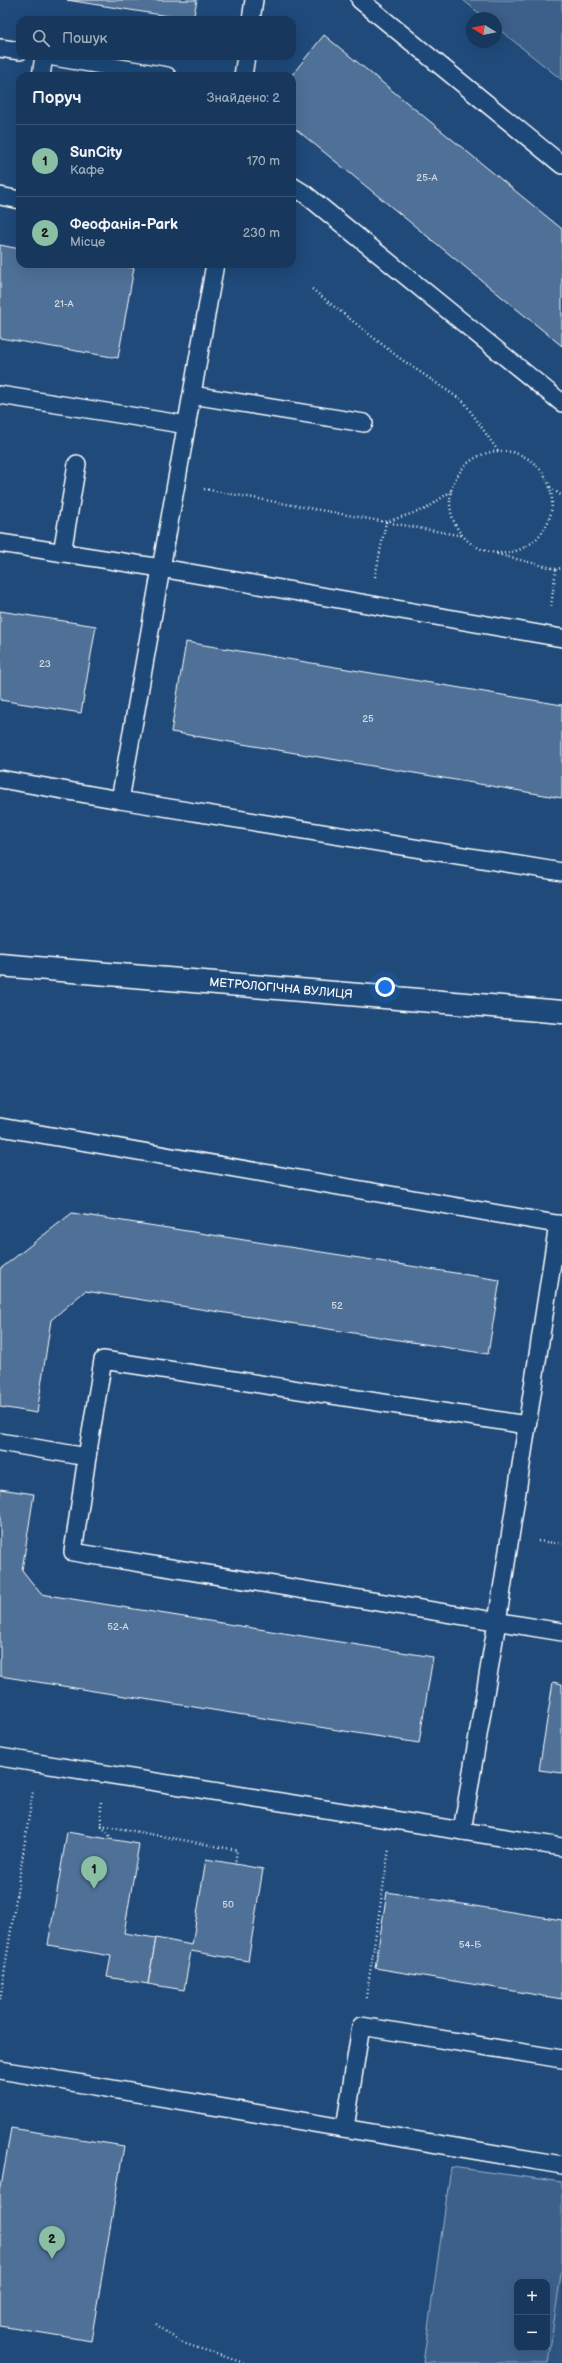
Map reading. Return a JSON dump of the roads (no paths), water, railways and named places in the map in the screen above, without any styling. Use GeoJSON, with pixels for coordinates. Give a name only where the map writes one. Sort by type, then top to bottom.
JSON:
{"type":"FeatureCollection","features":[{"type":"Feature","properties":{"kind":"street","name":"МЕТРОЛОГІЧНА ВУЛИЦЯ"},"geometry":{"type":"LineString","coordinates":[[0,965],[562,1012]]}},
{"type":"Feature","properties":{"kind":"lane"},"geometry":{"type":"LineString","coordinates":[[252,16],[254,0]]}},
{"type":"Feature","properties":{"kind":"lane"},"geometry":{"type":"LineString","coordinates":[[360,0],[562,165]]}},
{"type":"Feature","properties":{"kind":"lane"},"geometry":{"type":"LineString","coordinates":[[0,48],[16,50]]}},
{"type":"Feature","properties":{"kind":"lane"},"geometry":{"type":"LineString","coordinates":[[42,72],[43,60]]}},
{"type":"Feature","properties":{"kind":"lane"},"geometry":{"type":"LineString","coordinates":[[69,60],[133,72]]}},
{"type":"Feature","properties":{"kind":"lane"},"geometry":{"type":"LineString","coordinates":[[244,72],[245,60]]}},
{"type":"Feature","properties":{"kind":"lane"},"geometry":{"type":"LineString","coordinates":[[296,188],[305,194],[562,403]]}},
{"type":"Feature","properties":{"kind":"lane"},"geometry":{"type":"LineString","coordinates":[[0,196],[16,199]]}},
{"type":"Feature","properties":{"kind":"lane"},"geometry":{"type":"LineString","coordinates":[[120,800],[214,268]]}},
{"type":"Feature","properties":{"kind":"lane"},"geometry":{"type":"LineString","coordinates":[[0,395],[187,425]]}},
{"type":"Feature","properties":{"kind":"lane"},"geometry":{"type":"LineString","coordinates":[[192,395],[364,423]]}},
{"type":"Feature","properties":{"kind":"lane"},"geometry":{"type":"LineString","coordinates":[[62,553],[77,464]]}},
{"type":"Feature","properties":{"kind":"lane"},"geometry":{"type":"LineString","coordinates":[[0,543],[161,568],[554,637]]}},
{"type":"Feature","properties":{"kind":"lane"},"geometry":{"type":"LineString","coordinates":[[0,779],[562,872]]}},
{"type":"Feature","properties":{"kind":"lane"},"geometry":{"type":"LineString","coordinates":[[0,1127],[560,1225],[462,1831]]}},
{"type":"Feature","properties":{"kind":"lane"},"geometry":{"type":"LineString","coordinates":[[527,1426],[103,1360],[73,1552],[562,1632]]}},
{"type":"Feature","properties":{"kind":"lane"},"geometry":{"type":"LineString","coordinates":[[0,1442],[87,1457]]}},
{"type":"Feature","properties":{"kind":"lane"},"geometry":{"type":"LineString","coordinates":[[0,1757],[562,1847]]}},
{"type":"Feature","properties":{"kind":"lane"},"geometry":{"type":"LineString","coordinates":[[345,2128],[361,2026],[562,2058]]}},
{"type":"Feature","properties":{"kind":"lane"},"geometry":{"type":"LineString","coordinates":[[0,2070],[562,2165]]}},
{"type":"Feature","properties":{"kind":"place","name":"SunCity"},"geometry":{"type":"Point","coordinates":[94,1889]}},
{"type":"Feature","properties":{"kind":"place","name":"Феофанія-Park"},"geometry":{"type":"Point","coordinates":[52,2259]}}]}
